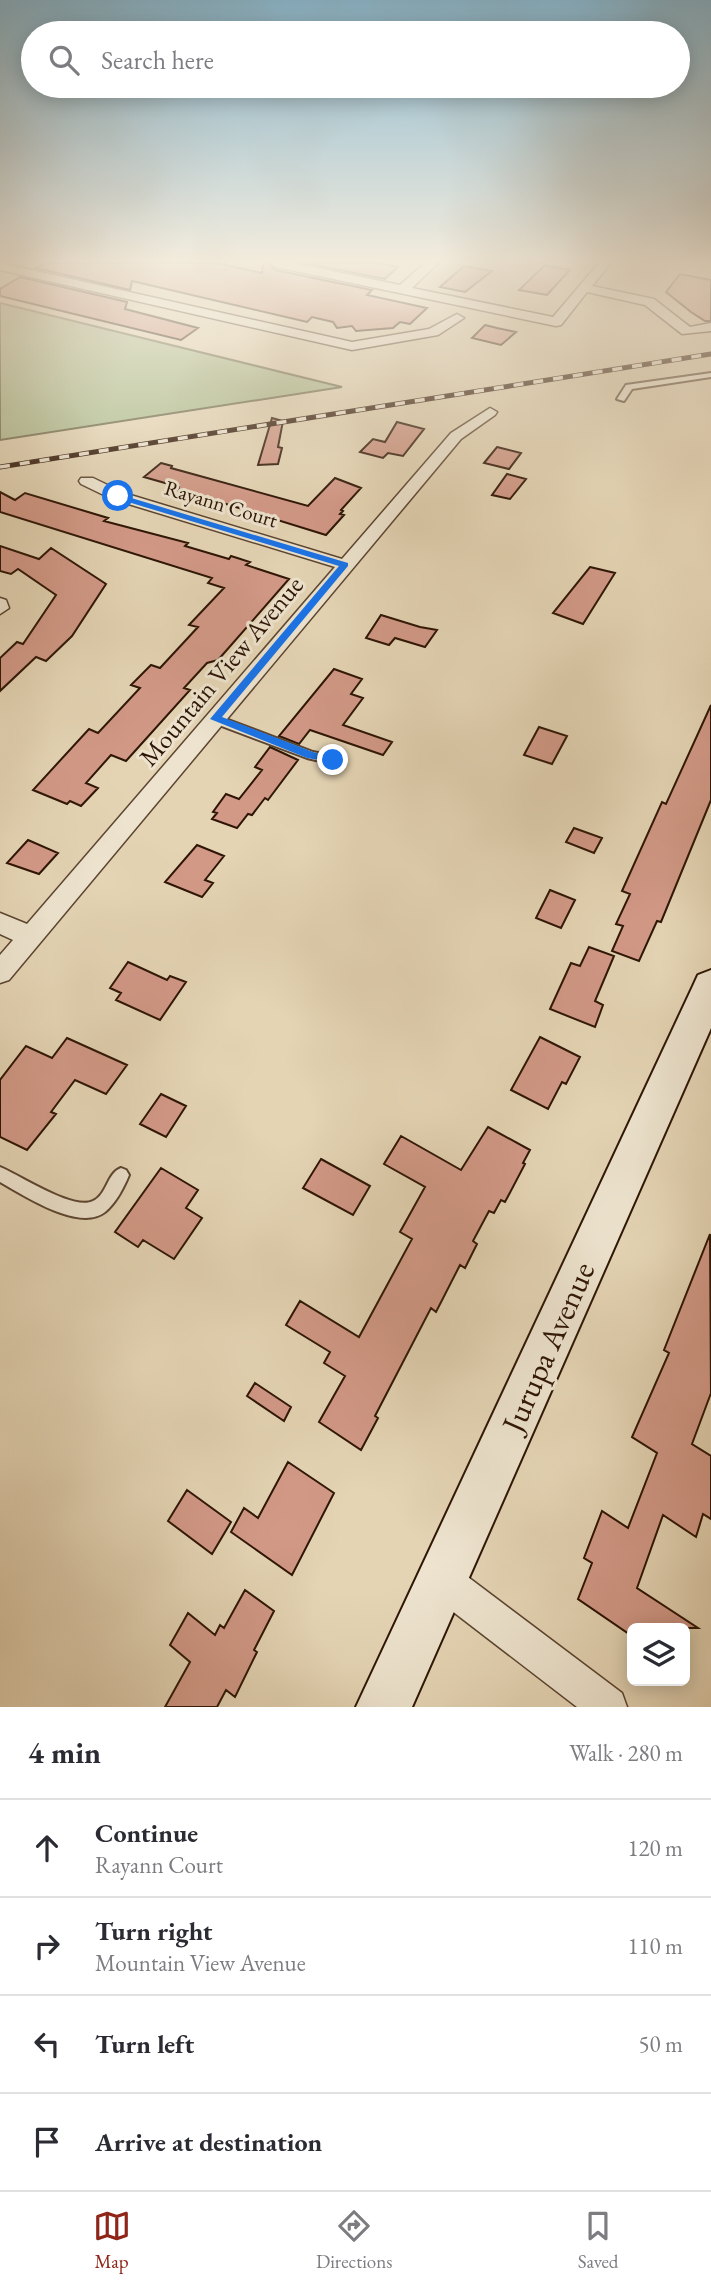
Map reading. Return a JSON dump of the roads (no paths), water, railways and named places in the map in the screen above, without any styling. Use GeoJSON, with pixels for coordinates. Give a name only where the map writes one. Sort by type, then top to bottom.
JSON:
{"type":"FeatureCollection","features":[{"type":"Feature","properties":{"kind":"main road","name":"Jurupa Avenue"},"geometry":{"type":"LineString","coordinates":[[384,1707],[711,986]]}},
{"type":"Feature","properties":{"kind":"street"},"geometry":{"type":"LineString","coordinates":[[337,343],[352,346],[371,343]]}},
{"type":"Feature","properties":{"kind":"street","name":"Mountain View Avenue"},"geometry":{"type":"LineString","coordinates":[[0,974],[456,436],[490,412]]}},
{"type":"Feature","properties":{"kind":"street","name":"Rayann Court"},"geometry":{"type":"LineString","coordinates":[[88,481],[118,496],[345,565]]}},
{"type":"Feature","properties":{"kind":"street"},"geometry":{"type":"LineString","coordinates":[[0,923],[31,937]]}},
{"type":"Feature","properties":{"kind":"street"},"geometry":{"type":"LineString","coordinates":[[443,1581],[608,1707]]}},
{"type":"Feature","properties":{"kind":"lane"},"geometry":{"type":"LineString","coordinates":[[621,399],[629,387],[711,375]]}},
{"type":"Feature","properties":{"kind":"lane"},"geometry":{"type":"LineString","coordinates":[[215,719],[311,755],[333,760]]}},
{"type":"Feature","properties":{"kind":"lane"},"geometry":{"type":"LineString","coordinates":[[0,1174],[67,1208],[84,1212],[99,1206],[121,1175]]}},
{"type":"Feature","properties":{"kind":"railway"},"geometry":{"type":"LineString","coordinates":[[0,467],[711,354]]}}]}
